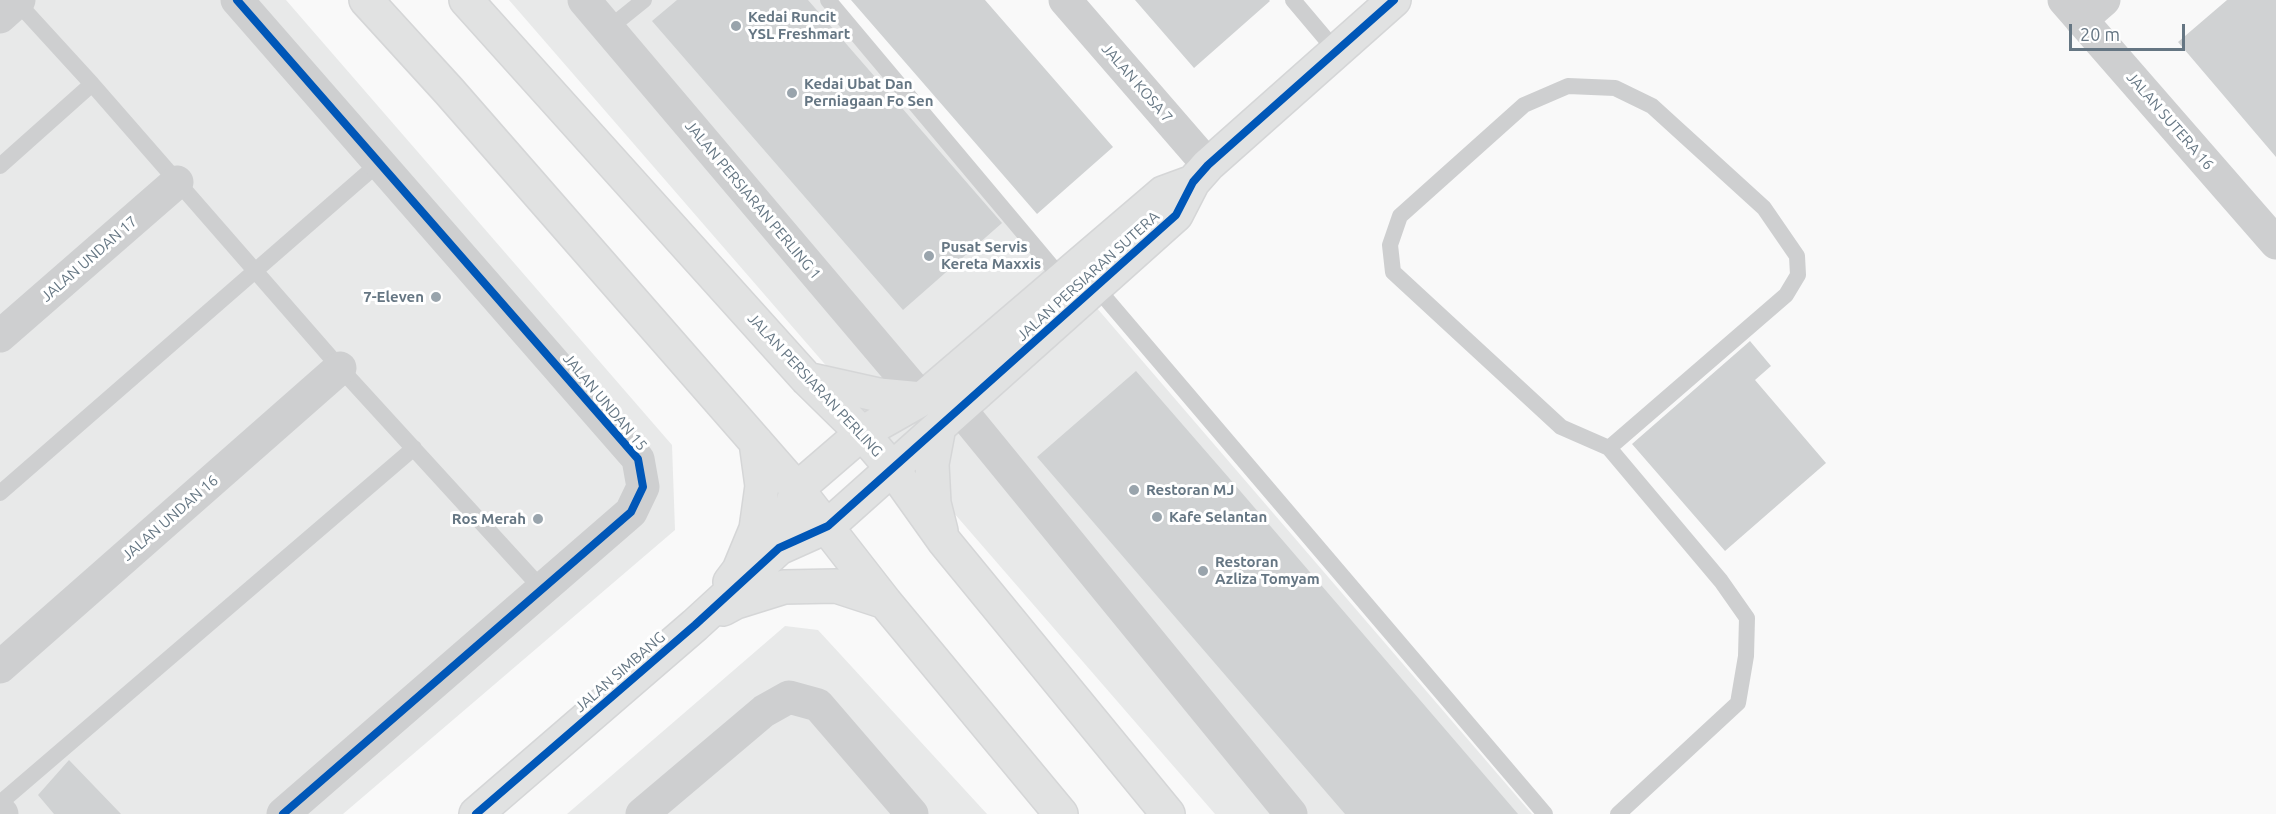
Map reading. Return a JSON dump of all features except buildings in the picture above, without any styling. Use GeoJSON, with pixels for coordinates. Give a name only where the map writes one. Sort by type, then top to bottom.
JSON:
{"type":"FeatureCollection","features":[{"type":"Feature","properties":{"kind":"main road"},"geometry":{"type":"LineString","coordinates":[[366,0],[797,489],[885,602],[1060,814]]}},
{"type":"Feature","properties":{"kind":"main road","name":"JALAN PERSIARAN PERLING"},"geometry":{"type":"LineString","coordinates":[[466,0],[807,378],[862,433],[892,468],[944,541],[1168,814]]}},
{"type":"Feature","properties":{"kind":"main road","name":"JALAN PERSIARAN SUTERA"},"geometry":{"type":"LineString","coordinates":[[797,489],[862,433],[922,399],[1163,193],[1201,174],[1394,0]]}},
{"type":"Feature","properties":{"kind":"main road","name":"JALAN PERSIARAN SUTERA"},"geometry":{"type":"LineString","coordinates":[[779,548],[828,526],[1176,215],[1201,174]]}},
{"type":"Feature","properties":{"kind":"main road"},"geometry":{"type":"LineString","coordinates":[[807,378],[879,395],[922,399]]}},
{"type":"Feature","properties":{"kind":"main road"},"geometry":{"type":"LineString","coordinates":[[944,541],[934,503],[932,464],[949,418]]}},
{"type":"Feature","properties":{"kind":"main road"},"geometry":{"type":"LineString","coordinates":[[695,625],[739,570],[756,529],[762,486],[756,442]]}},
{"type":"Feature","properties":{"kind":"main road"},"geometry":{"type":"LineString","coordinates":[[779,548],[797,489]]}},
{"type":"Feature","properties":{"kind":"main road","name":"JALAN SIMBANG"},"geometry":{"type":"LineString","coordinates":[[476,814],[695,625],[779,548]]}},
{"type":"Feature","properties":{"kind":"main road"},"geometry":{"type":"LineString","coordinates":[[695,625],[735,602],[784,587],[836,586],[885,602]]}},
{"type":"Feature","properties":{"kind":"street","name":"JALAN UNDAN 15"},"geometry":{"type":"LineString","coordinates":[[237,0],[638,459],[643,487],[631,512],[283,814]]}},
{"type":"Feature","properties":{"kind":"street","name":"JALAN PERSIARAN PERLING 1"},"geometry":{"type":"LineString","coordinates":[[584,0],[922,399]]}},
{"type":"Feature","properties":{"kind":"street","name":"JALAN KOSA 7"},"geometry":{"type":"LineString","coordinates":[[1065,0],[1201,174]]}},
{"type":"Feature","properties":{"kind":"street","name":"JALAN SUTERA 16"},"geometry":{"type":"LineString","coordinates":[[2083,7],[2276,243]]}},
{"type":"Feature","properties":{"kind":"street","name":"JALAN UNDAN 17"},"geometry":{"type":"LineString","coordinates":[[0,336],[177,182]]}},
{"type":"Feature","properties":{"kind":"street","name":"JALAN UNDAN 16"},"geometry":{"type":"LineString","coordinates":[[0,667],[340,368]]}},
{"type":"Feature","properties":{"kind":"street"},"geometry":{"type":"LineString","coordinates":[[949,418],[1291,814]]}},
{"type":"Feature","properties":{"kind":"street"},"geometry":{"type":"LineString","coordinates":[[649,812],[764,711],[789,697],[818,705],[912,814]]}},
{"type":"Feature","properties":{"kind":"lane"},"geometry":{"type":"LineString","coordinates":[[608,29],[644,0]]}},
{"type":"Feature","properties":{"kind":"lane"},"geometry":{"type":"LineString","coordinates":[[828,0],[1063,280]]}},
{"type":"Feature","properties":{"kind":"lane"},"geometry":{"type":"LineString","coordinates":[[1293,0],[1336,51]]}},
{"type":"Feature","properties":{"kind":"lane"},"geometry":{"type":"LineString","coordinates":[[12,6],[92,84],[256,269],[340,368],[543,590]]}},
{"type":"Feature","properties":{"kind":"lane"},"geometry":{"type":"LineString","coordinates":[[0,166],[92,84]]}},
{"type":"Feature","properties":{"kind":"lane"},"geometry":{"type":"LineString","coordinates":[[1609,448],[1786,295],[1798,275],[1797,256],[1764,208],[1652,106],[1615,88],[1568,86],[1524,105],[1400,216],[1390,245],[1392,272],[1561,427],[1609,448],[1721,581],[1747,618],[1746,656],[1737,703],[1618,814]]}},
{"type":"Feature","properties":{"kind":"lane"},"geometry":{"type":"LineString","coordinates":[[0,493],[380,163]]}},
{"type":"Feature","properties":{"kind":"lane"},"geometry":{"type":"LineString","coordinates":[[1096,287],[1545,814]]}},
{"type":"Feature","properties":{"kind":"lane"},"geometry":{"type":"LineString","coordinates":[[0,803],[414,448]]}},
{"type":"Feature","properties":{"kind":"shaded area"},"geometry":{"type":"Polygon","coordinates":[[[6,0],[286,0],[672,445],[675,530],[343,814],[0,814],[0,5],[6,0]]]}},
{"type":"Feature","properties":{"kind":"shaded area"},"geometry":{"type":"Polygon","coordinates":[[[509,0],[832,0],[1532,814],[1215,814],[509,0]]]}},
{"type":"Feature","properties":{"kind":"shaded area"},"geometry":{"type":"Polygon","coordinates":[[[785,626],[818,630],[987,814],[567,814],[785,626]]]}},
{"type":"Feature","properties":{"kind":"cycle path"},"geometry":{"type":"LineString","coordinates":[[237,0],[638,459],[643,487],[631,512],[283,814]]}},
{"type":"Feature","properties":{"kind":"cycle path"},"geometry":{"type":"LineString","coordinates":[[476,814],[695,625],[779,548],[828,526],[1176,215],[1193,182],[1208,165],[1394,0]]}},
{"type":"Feature","properties":{"kind":"place","name":"Kedai Runcit YSL Freshmart"},"geometry":{"type":"Point","coordinates":[736,26]}},
{"type":"Feature","properties":{"kind":"place","name":"Kedai Ubat Dan Perniagaan Fo Sen"},"geometry":{"type":"Point","coordinates":[792,93]}},
{"type":"Feature","properties":{"kind":"place","name":"Pusat Servis Kereta Maxxis"},"geometry":{"type":"Point","coordinates":[929,256]}},
{"type":"Feature","properties":{"kind":"place","name":"7-Eleven"},"geometry":{"type":"Point","coordinates":[436,297]}},
{"type":"Feature","properties":{"kind":"place","name":"Restoran MJ"},"geometry":{"type":"Point","coordinates":[1134,490]}},
{"type":"Feature","properties":{"kind":"place","name":"Kafe Selantan"},"geometry":{"type":"Point","coordinates":[1157,517]}},
{"type":"Feature","properties":{"kind":"place","name":"Ros Merah"},"geometry":{"type":"Point","coordinates":[538,519]}},
{"type":"Feature","properties":{"kind":"place","name":"Restoran Azliza Tomyam"},"geometry":{"type":"Point","coordinates":[1203,571]}}]}
